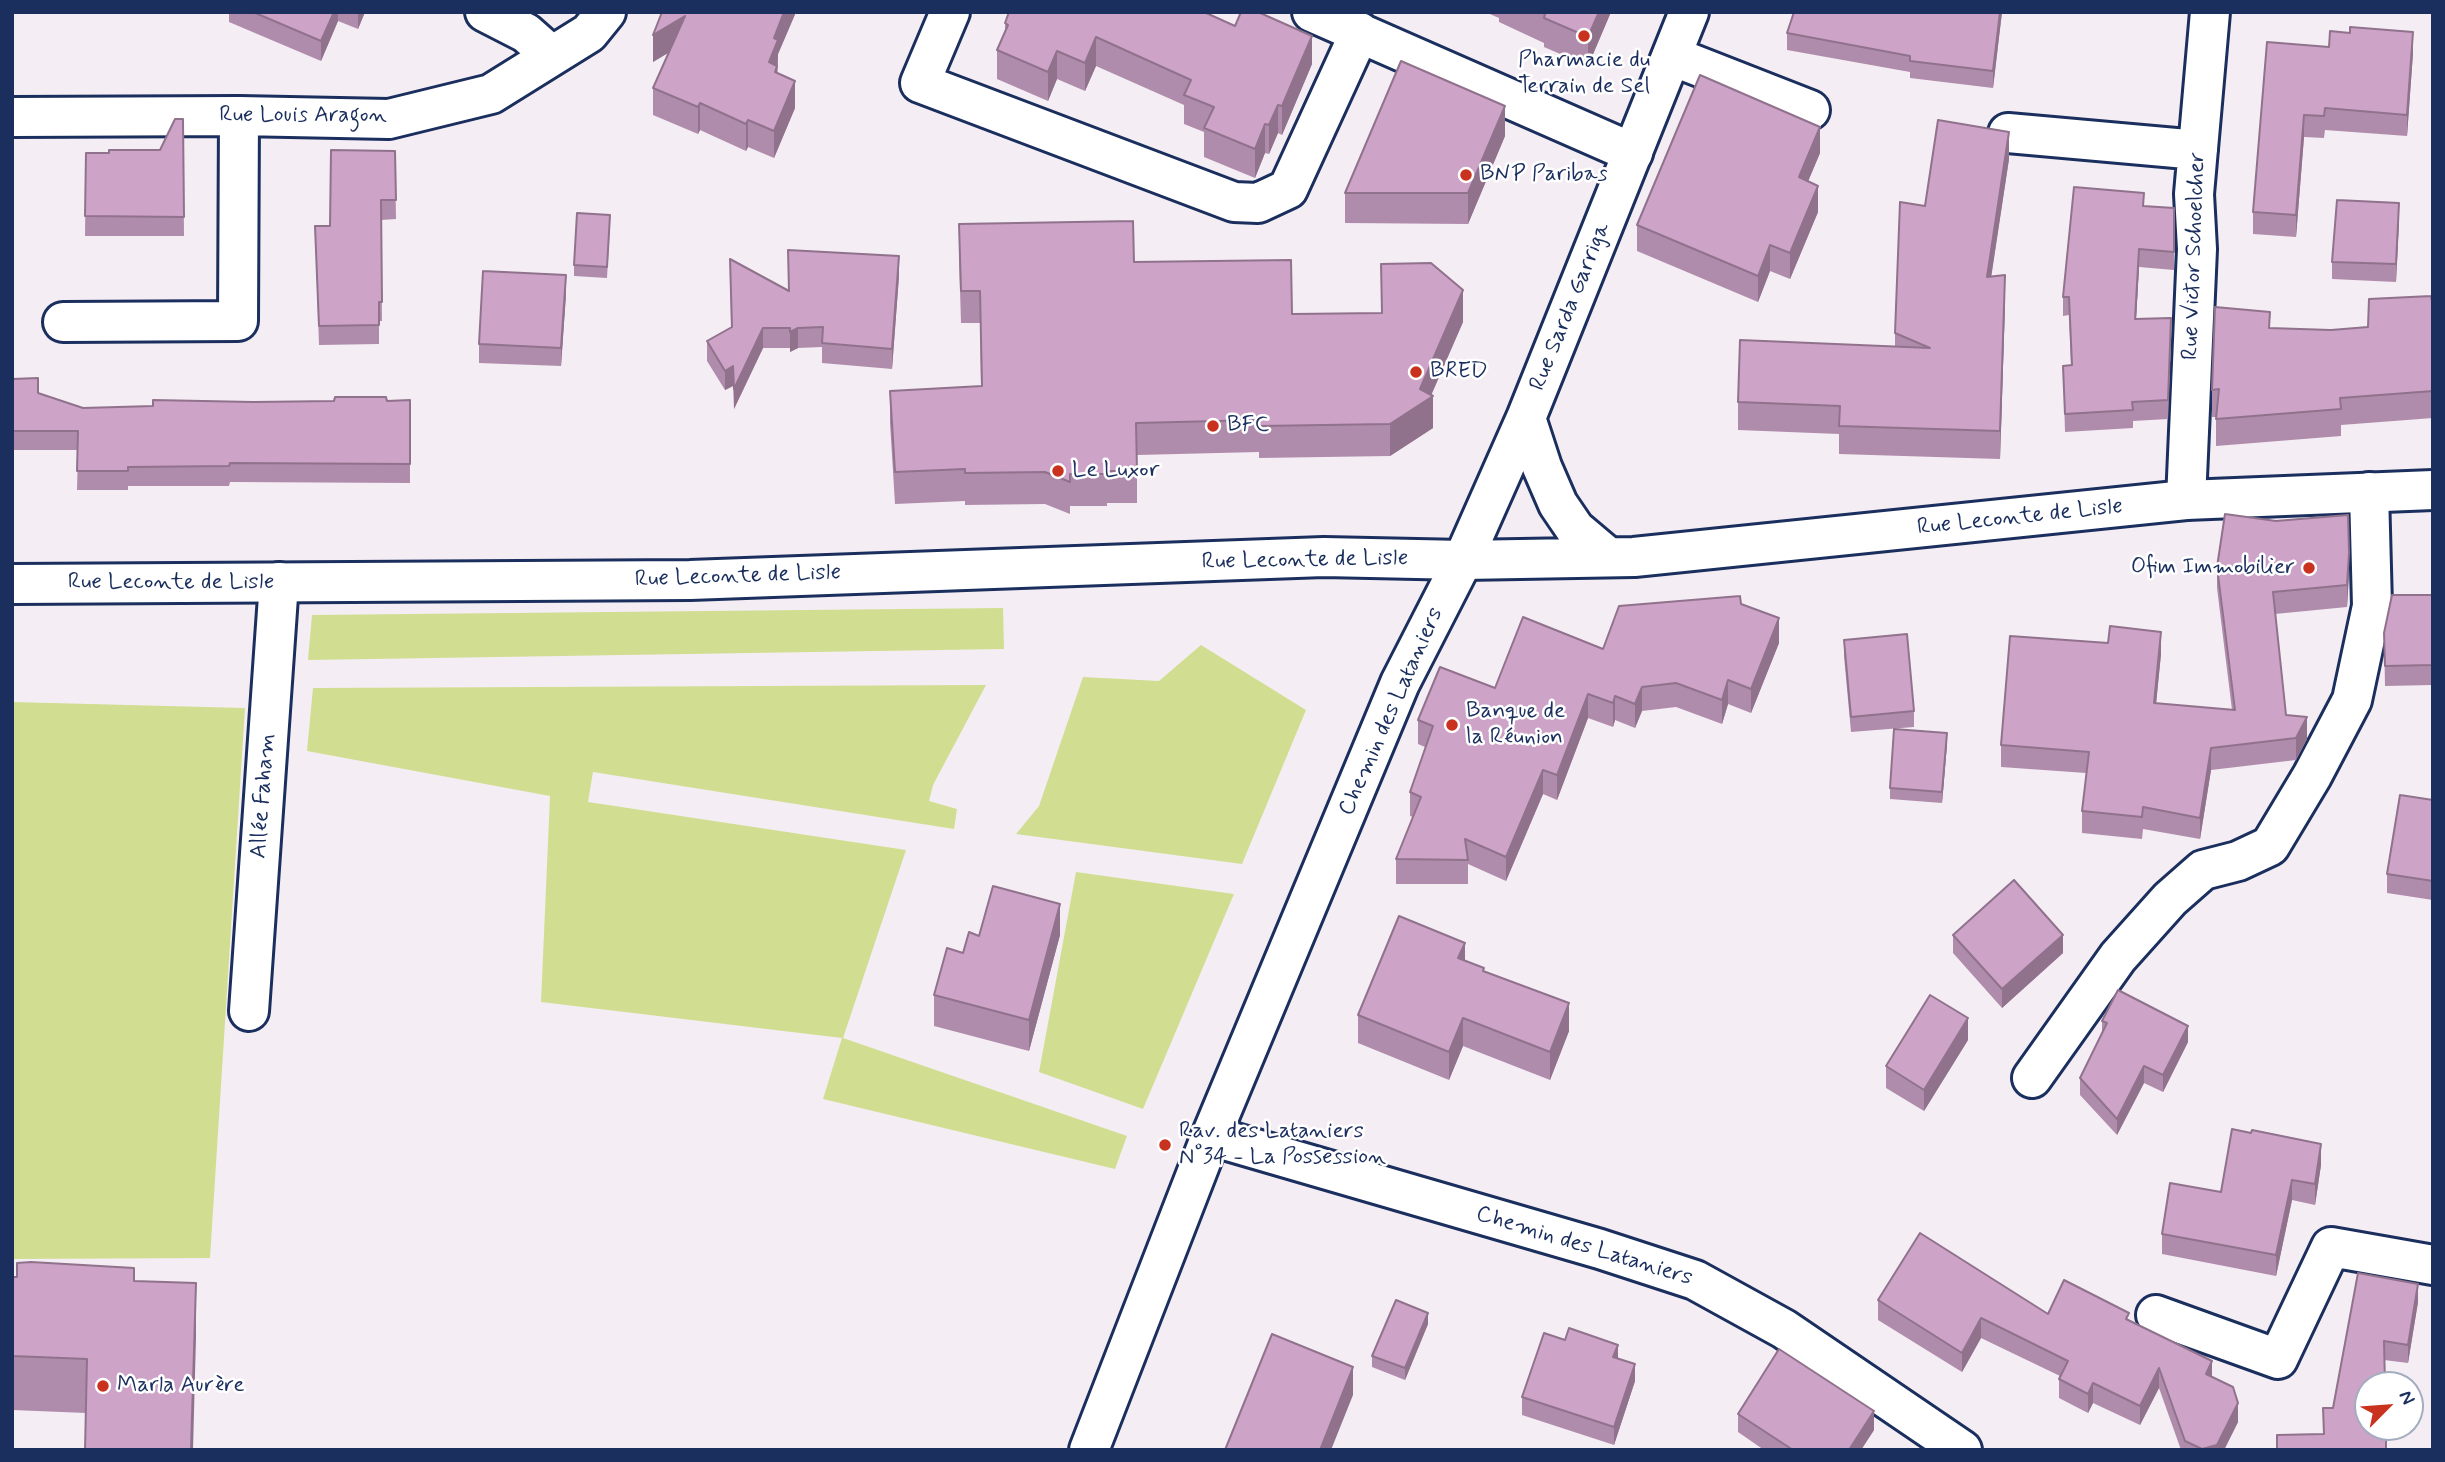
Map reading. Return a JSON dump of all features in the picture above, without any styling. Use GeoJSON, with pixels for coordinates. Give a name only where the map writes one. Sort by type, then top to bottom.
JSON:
{"type":"FeatureCollection","features":[{"type":"Feature","properties":{"kind":"street"},"geometry":{"type":"LineString","coordinates":[[485,12],[526,33],[552,57]]}},
{"type":"Feature","properties":{"kind":"street","name":"Rue Louis Aragon"},"geometry":{"type":"LineString","coordinates":[[12,117],[239,116],[389,119],[491,94],[589,33],[606,12]]}},
{"type":"Feature","properties":{"kind":"street"},"geometry":{"type":"LineString","coordinates":[[950,12],[920,83],[1234,202],[1258,203],[1288,189],[1360,32]]}},
{"type":"Feature","properties":{"kind":"street"},"geometry":{"type":"LineString","coordinates":[[1312,12],[1633,153]]}},
{"type":"Feature","properties":{"kind":"street","name":"Rue Sarda Garriga"},"geometry":{"type":"LineString","coordinates":[[1463,560],[1526,418],[1689,12]]}},
{"type":"Feature","properties":{"kind":"street","name":"Rue Victor Schoelcher"},"geometry":{"type":"LineString","coordinates":[[2186,500],[2197,249],[2194,194],[2210,12]]}},
{"type":"Feature","properties":{"kind":"street"},"geometry":{"type":"LineString","coordinates":[[1671,56],[1810,110]]}},
{"type":"Feature","properties":{"kind":"street"},"geometry":{"type":"LineString","coordinates":[[62,322],[237,321],[239,116]]}},
{"type":"Feature","properties":{"kind":"street"},"geometry":{"type":"LineString","coordinates":[[2008,133],[2198,150]]}},
{"type":"Feature","properties":{"kind":"street"},"geometry":{"type":"LineString","coordinates":[[1526,418],[1558,504],[1575,529],[1607,556]]}},
{"type":"Feature","properties":{"kind":"street","name":"Rue Leconte de Lisle"},"geometry":{"type":"LineString","coordinates":[[12,584],[690,580],[1324,557],[1463,560],[1634,557],[2186,500],[2433,490]]}},
{"type":"Feature","properties":{"kind":"street"},"geometry":{"type":"LineString","coordinates":[[2032,1078],[2118,957],[2169,899],[2203,870],[2238,861],[2270,846],[2312,776],[2352,700],[2372,606],[2369,492]]}},
{"type":"Feature","properties":{"kind":"street","name":"Chemin des Lataniers"},"geometry":{"type":"LineString","coordinates":[[1089,1450],[1211,1136],[1400,683],[1463,560]]}},
{"type":"Feature","properties":{"kind":"street","name":"Allée Faham"},"geometry":{"type":"LineString","coordinates":[[249,1011],[279,582]]}},
{"type":"Feature","properties":{"kind":"street","name":"Chemin des Lataniers"},"geometry":{"type":"LineString","coordinates":[[1211,1136],[1600,1249],[1695,1280],[1784,1329],[1962,1450]]}},
{"type":"Feature","properties":{"kind":"street"},"geometry":{"type":"LineString","coordinates":[[2157,1315],[2278,1359],[2331,1247],[2433,1265]]}},
{"type":"Feature","properties":{"kind":"green space"},"geometry":{"type":"Polygon","coordinates":[[[1003,608],[1004,649],[308,660],[312,615],[1003,608]]]}},
{"type":"Feature","properties":{"kind":"green space"},"geometry":{"type":"Polygon","coordinates":[[[1201,645],[1306,710],[1242,864],[1016,834],[1039,806],[1083,677],[1159,681],[1201,645]]]}},
{"type":"Feature","properties":{"kind":"green space"},"geometry":{"type":"Polygon","coordinates":[[[986,685],[933,785],[929,801],[957,809],[954,829],[593,772],[588,802],[906,850],[843,1038],[1127,1136],[1115,1169],[823,1099],[842,1038],[541,1002],[550,796],[307,751],[313,688],[986,685]]]}},
{"type":"Feature","properties":{"kind":"green space"},"geometry":{"type":"Polygon","coordinates":[[[12,702],[245,708],[210,1258],[12,1259],[12,702]]]}},
{"type":"Feature","properties":{"kind":"green space"},"geometry":{"type":"Polygon","coordinates":[[[1076,872],[1234,894],[1143,1109],[1039,1072],[1076,872]]]}},
{"type":"Feature","properties":{"kind":"building"},"geometry":{"type":"Polygon","coordinates":[[[253,12],[334,12],[321,41],[253,12]]]}},
{"type":"Feature","properties":{"kind":"building"},"geometry":{"type":"Polygon","coordinates":[[[662,12],[784,12],[774,38],[778,40],[769,62],[777,66],[775,72],[795,81],[774,131],[748,120],[746,124],[700,103],[698,107],[653,88],[685,16],[653,35],[662,12]]]}},
{"type":"Feature","properties":{"kind":"building"},"geometry":{"type":"Polygon","coordinates":[[[1009,12],[1204,12],[1235,26],[1241,12],[1258,12],[1312,36],[1282,106],[1278,105],[1269,125],[1265,124],[1255,149],[1204,128],[1214,107],[1184,95],[1191,80],[1096,37],[1085,63],[1057,51],[1048,72],[997,50],[1008,25],[1005,23],[1009,12]]]}},
{"type":"Feature","properties":{"kind":"building"},"geometry":{"type":"Polygon","coordinates":[[[1541,12],[1599,12],[1588,37],[1544,18],[1545,14],[1541,12]]]}},
{"type":"Feature","properties":{"kind":"building"},"geometry":{"type":"Polygon","coordinates":[[[1794,12],[2000,12],[1993,71],[1910,61],[1910,56],[1787,33],[1794,12]]]}},
{"type":"Feature","properties":{"kind":"building"},"geometry":{"type":"Polygon","coordinates":[[[2350,27],[2413,32],[2407,115],[2325,108],[2324,116],[2304,115],[2296,215],[2253,212],[2267,42],[2329,47],[2330,31],[2350,33],[2350,27]]]}},
{"type":"Feature","properties":{"kind":"building"},"geometry":{"type":"Polygon","coordinates":[[[1401,61],[1505,106],[1468,193],[1345,193],[1401,61]]]}},
{"type":"Feature","properties":{"kind":"building"},"geometry":{"type":"Polygon","coordinates":[[[1700,75],[1820,127],[1799,177],[1818,186],[1790,253],[1770,245],[1758,276],[1637,225],[1700,75]]]}},
{"type":"Feature","properties":{"kind":"building"},"geometry":{"type":"Polygon","coordinates":[[[175,119],[183,119],[184,217],[85,216],[86,153],[160,150],[175,119]]]}},
{"type":"Feature","properties":{"kind":"building"},"geometry":{"type":"Polygon","coordinates":[[[1938,120],[2009,132],[1987,277],[2005,275],[2000,431],[1839,426],[1840,406],[1738,402],[1740,340],[1930,348],[1895,333],[1900,202],[1925,206],[1938,120]]]}},
{"type":"Feature","properties":{"kind":"building"},"geometry":{"type":"Polygon","coordinates":[[[331,150],[395,151],[396,200],[381,200],[382,302],[379,302],[379,325],[319,326],[315,226],[330,226],[331,150]]]}},
{"type":"Feature","properties":{"kind":"building"},"geometry":{"type":"Polygon","coordinates":[[[2074,187],[2144,193],[2143,206],[2174,208],[2174,252],[2139,249],[2135,319],[2171,318],[2168,400],[2132,402],[2133,410],[2065,414],[2063,366],[2072,365],[2069,297],[2063,297],[2074,187]]]}},
{"type":"Feature","properties":{"kind":"building"},"geometry":{"type":"Polygon","coordinates":[[[2337,200],[2399,203],[2396,264],[2332,262],[2337,200]]]}},
{"type":"Feature","properties":{"kind":"building"},"geometry":{"type":"Polygon","coordinates":[[[577,213],[610,215],[607,267],[574,265],[577,213]]]}},
{"type":"Feature","properties":{"kind":"building"},"geometry":{"type":"Polygon","coordinates":[[[1133,221],[1134,262],[1291,260],[1292,314],[1382,313],[1381,264],[1431,263],[1463,290],[1420,389],[1433,396],[1390,424],[1259,426],[1259,420],[1136,423],[1137,471],[1070,474],[1070,482],[1045,472],[965,473],[965,469],[895,472],[890,391],[982,386],[980,291],[961,291],[959,224],[1133,221]]]}},
{"type":"Feature","properties":{"kind":"building"},"geometry":{"type":"Polygon","coordinates":[[[12,228],[13,255],[13,281],[12,281],[12,228]]]}},
{"type":"Feature","properties":{"kind":"building"},"geometry":{"type":"Polygon","coordinates":[[[788,250],[899,256],[892,349],[822,343],[823,327],[798,328],[790,332],[790,328],[763,328],[734,389],[733,366],[725,371],[707,341],[732,327],[730,259],[789,291],[788,250]]]}},
{"type":"Feature","properties":{"kind":"building"},"geometry":{"type":"Polygon","coordinates":[[[483,271],[566,275],[561,348],[479,344],[483,271]]]}},
{"type":"Feature","properties":{"kind":"building"},"geometry":{"type":"Polygon","coordinates":[[[2431,296],[2433,391],[2340,398],[2341,409],[2216,419],[2219,389],[2212,390],[2215,307],[2270,312],[2269,328],[2331,330],[2368,327],[2369,299],[2431,296]]]}},
{"type":"Feature","properties":{"kind":"building"},"geometry":{"type":"Polygon","coordinates":[[[38,378],[38,393],[83,408],[153,406],[153,400],[334,401],[335,397],[386,397],[387,401],[410,400],[410,464],[230,463],[229,466],[128,467],[128,471],[77,471],[78,431],[12,431],[12,379],[38,378]]]}},
{"type":"Feature","properties":{"kind":"building"},"geometry":{"type":"Polygon","coordinates":[[[2225,514],[2276,521],[2348,515],[2347,585],[2273,592],[2286,715],[2307,717],[2296,738],[2211,748],[2200,818],[2143,807],[2142,817],[2082,811],[2089,752],[2001,745],[2010,636],[2108,643],[2110,626],[2161,632],[2154,703],[2235,710],[2217,567],[2225,514]]]}},
{"type":"Feature","properties":{"kind":"building"},"geometry":{"type":"Polygon","coordinates":[[[2392,595],[2433,595],[2433,665],[2385,666],[2384,633],[2392,595]]]}},
{"type":"Feature","properties":{"kind":"building"},"geometry":{"type":"Polygon","coordinates":[[[1740,596],[1741,604],[1779,618],[1751,689],[1728,680],[1722,700],[1676,683],[1642,687],[1635,704],[1615,696],[1613,703],[1588,694],[1557,775],[1543,770],[1506,857],[1465,839],[1468,860],[1396,859],[1421,797],[1410,792],[1433,726],[1418,720],[1440,667],[1495,688],[1523,617],[1603,649],[1619,606],[1740,596]]]}},
{"type":"Feature","properties":{"kind":"building"},"geometry":{"type":"Polygon","coordinates":[[[1907,634],[1914,711],[1851,717],[1844,640],[1907,634]]]}},
{"type":"Feature","properties":{"kind":"building"},"geometry":{"type":"Polygon","coordinates":[[[1894,729],[1947,733],[1942,792],[1890,788],[1894,729]]]}},
{"type":"Feature","properties":{"kind":"building"},"geometry":{"type":"Polygon","coordinates":[[[2400,795],[2433,800],[2433,881],[2387,874],[2400,795]]]}},
{"type":"Feature","properties":{"kind":"building"},"geometry":{"type":"Polygon","coordinates":[[[2014,880],[2063,935],[2002,989],[1953,935],[2014,880]]]}},
{"type":"Feature","properties":{"kind":"building"},"geometry":{"type":"Polygon","coordinates":[[[993,886],[1060,904],[1029,1020],[934,995],[947,948],[963,953],[969,932],[979,936],[993,886]]]}},
{"type":"Feature","properties":{"kind":"building"},"geometry":{"type":"Polygon","coordinates":[[[1399,916],[1465,943],[1458,958],[1484,968],[1483,971],[1569,1003],[1550,1052],[1463,1018],[1449,1052],[1358,1015],[1399,916]]]}},
{"type":"Feature","properties":{"kind":"building"},"geometry":{"type":"Polygon","coordinates":[[[2118,990],[2188,1026],[2163,1075],[2144,1066],[2117,1119],[2080,1078],[2107,1023],[2102,1021],[2118,990]]]}},
{"type":"Feature","properties":{"kind":"building"},"geometry":{"type":"Polygon","coordinates":[[[1930,995],[1968,1018],[1924,1090],[1886,1066],[1930,995]]]}},
{"type":"Feature","properties":{"kind":"building"},"geometry":{"type":"Polygon","coordinates":[[[2232,1129],[2251,1133],[2252,1130],[2321,1144],[2315,1184],[2292,1180],[2276,1255],[2162,1234],[2170,1183],[2221,1192],[2232,1129]]]}},
{"type":"Feature","properties":{"kind":"building"},"geometry":{"type":"Polygon","coordinates":[[[1920,1233],[2048,1314],[2064,1280],[2129,1313],[2126,1319],[2212,1361],[2206,1374],[2233,1387],[2238,1403],[2217,1445],[2202,1449],[2185,1441],[2159,1368],[2140,1406],[2093,1383],[2088,1394],[2059,1379],[2068,1361],[1981,1318],[1962,1353],[1878,1300],[1920,1233]]]}},
{"type":"Feature","properties":{"kind":"building"},"geometry":{"type":"Polygon","coordinates":[[[17,1263],[134,1268],[134,1281],[196,1283],[191,1450],[85,1450],[87,1359],[12,1356],[12,1277],[17,1277],[17,1263]]]}},
{"type":"Feature","properties":{"kind":"building"},"geometry":{"type":"Polygon","coordinates":[[[2358,1273],[2418,1284],[2408,1345],[2384,1341],[2385,1371],[2354,1371],[2354,1441],[2386,1441],[2386,1450],[2277,1450],[2277,1435],[2324,1434],[2323,1408],[2333,1408],[2358,1273]]]}},
{"type":"Feature","properties":{"kind":"building"},"geometry":{"type":"Polygon","coordinates":[[[1396,1300],[1428,1313],[1405,1368],[1372,1356],[1396,1300]]]}},
{"type":"Feature","properties":{"kind":"building"},"geometry":{"type":"Polygon","coordinates":[[[1569,1328],[1618,1345],[1613,1357],[1635,1364],[1614,1427],[1522,1397],[1544,1333],[1565,1340],[1569,1328]]]}},
{"type":"Feature","properties":{"kind":"building"},"geometry":{"type":"Polygon","coordinates":[[[1272,1334],[1353,1367],[1320,1450],[1225,1450],[1272,1334]]]}},
{"type":"Feature","properties":{"kind":"building"},"geometry":{"type":"Polygon","coordinates":[[[1779,1349],[1874,1411],[1849,1450],[1793,1450],[1738,1414],[1779,1349]]]}},
{"type":"Feature","properties":{"kind":"place","name":"Pharmacie du Terrain de Sel"},"geometry":{"type":"Point","coordinates":[1584,36]}},
{"type":"Feature","properties":{"kind":"place","name":"BNP Paribas"},"geometry":{"type":"Point","coordinates":[1466,175]}},
{"type":"Feature","properties":{"kind":"place","name":"BRED"},"geometry":{"type":"Point","coordinates":[1416,372]}},
{"type":"Feature","properties":{"kind":"place","name":"BFC"},"geometry":{"type":"Point","coordinates":[1213,426]}},
{"type":"Feature","properties":{"kind":"place","name":"Le Luxor"},"geometry":{"type":"Point","coordinates":[1058,471]}},
{"type":"Feature","properties":{"kind":"place","name":"Ofim Immobilier"},"geometry":{"type":"Point","coordinates":[2309,568]}},
{"type":"Feature","properties":{"kind":"place","name":"Banque de la Réunion"},"geometry":{"type":"Point","coordinates":[1452,725]}},
{"type":"Feature","properties":{"kind":"place","name":"Rav. des Lataniers N°34 - La Possession"},"geometry":{"type":"Point","coordinates":[1165,1145]}},
{"type":"Feature","properties":{"kind":"place","name":"Marla Aurère"},"geometry":{"type":"Point","coordinates":[103,1386]}}]}
